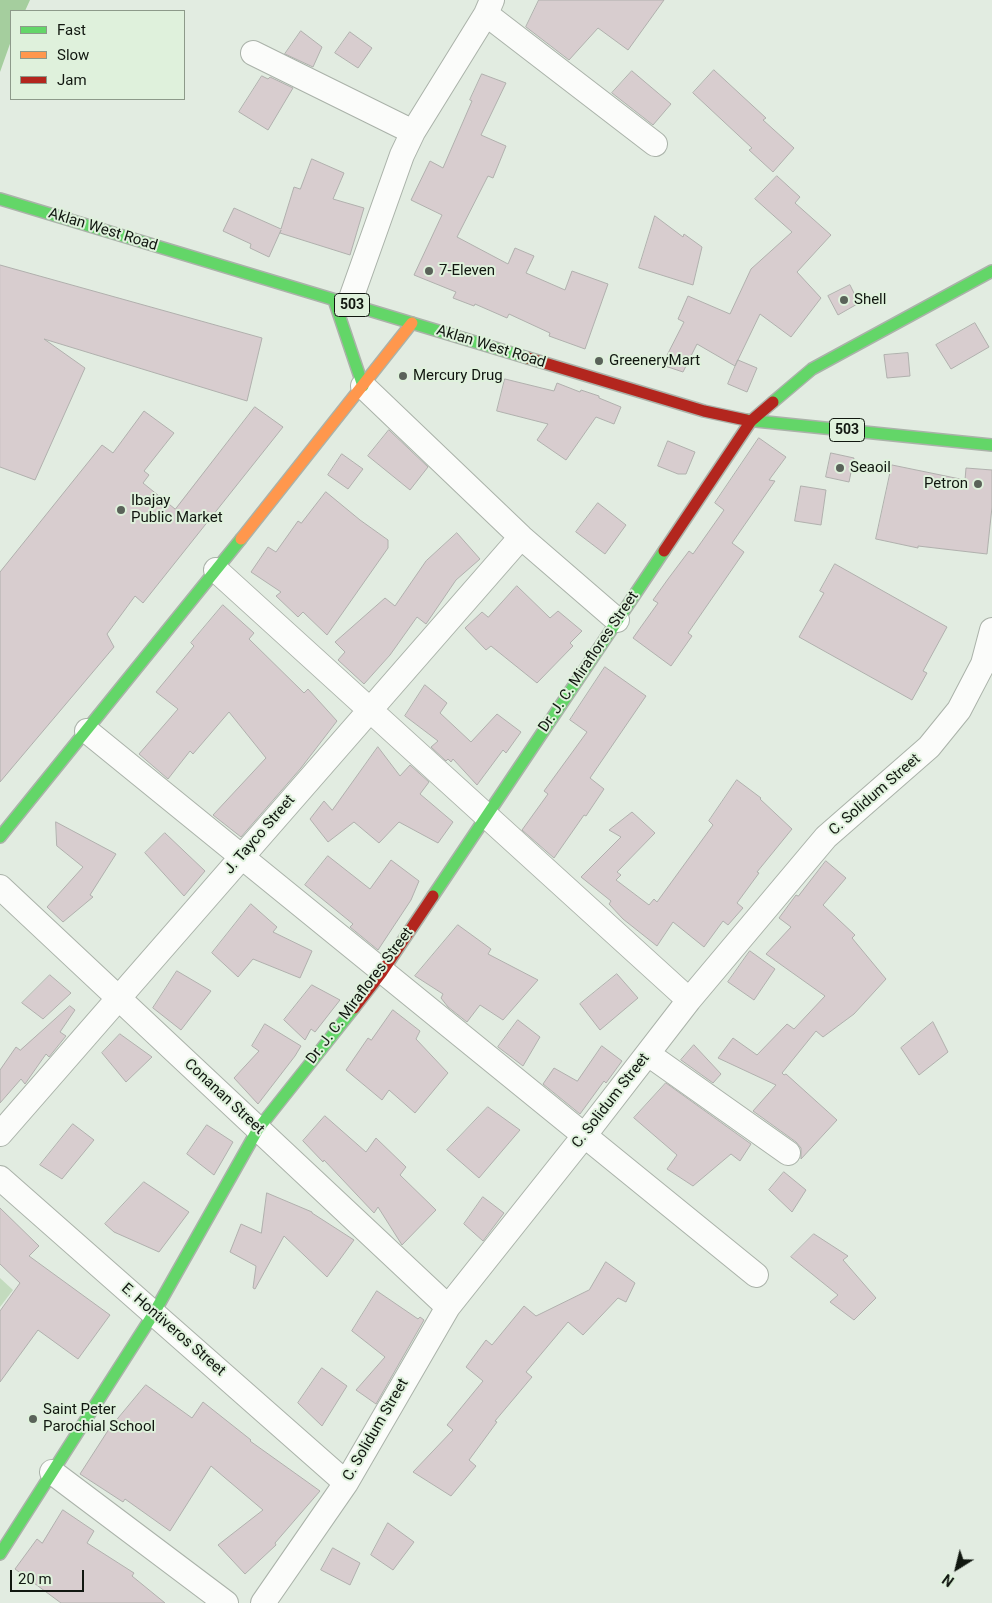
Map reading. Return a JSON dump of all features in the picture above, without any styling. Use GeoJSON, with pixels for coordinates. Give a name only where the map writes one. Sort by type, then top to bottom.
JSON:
{"type":"FeatureCollection","features":[{"type":"Feature","properties":{"kind":"street"},"geometry":{"type":"LineString","coordinates":[[618,620],[521,537],[363,386],[342,302],[413,132],[489,7],[655,144]]}},
{"type":"Feature","properties":{"kind":"street"},"geometry":{"type":"LineString","coordinates":[[253,53],[413,132]]}},
{"type":"Feature","properties":{"kind":"street","name":"Aklan West Road"},"geometry":{"type":"LineString","coordinates":[[0,199],[704,411],[751,421],[992,444]]}},
{"type":"Feature","properties":{"kind":"street","name":"Dr. J. C. Miraflores Street"},"geometry":{"type":"LineString","coordinates":[[0,1554],[154,1314],[258,1129],[382,972],[751,421],[812,369],[992,271]]}},
{"type":"Feature","properties":{"kind":"street"},"geometry":{"type":"LineString","coordinates":[[0,837],[87,731],[412,323]]}},
{"type":"Feature","properties":{"kind":"street","name":"J. Tayco Street"},"geometry":{"type":"LineString","coordinates":[[0,1134],[521,537]]}},
{"type":"Feature","properties":{"kind":"street"},"geometry":{"type":"LineString","coordinates":[[216,570],[690,1000]]}},
{"type":"Feature","properties":{"kind":"street","name":"C. Solidum Street"},"geometry":{"type":"LineString","coordinates":[[263,1603],[346,1483],[448,1307],[690,1000],[826,837],[930,747],[959,710],[983,664],[992,630]]}},
{"type":"Feature","properties":{"kind":"street"},"geometry":{"type":"LineString","coordinates":[[87,731],[756,1276]]}},
{"type":"Feature","properties":{"kind":"street","name":"Conanan Street"},"geometry":{"type":"LineString","coordinates":[[0,887],[448,1307]]}},
{"type":"Feature","properties":{"kind":"street"},"geometry":{"type":"LineString","coordinates":[[648,1054],[788,1153]]}},
{"type":"Feature","properties":{"kind":"street","name":"E. Hontiveros Street"},"geometry":{"type":"LineString","coordinates":[[0,1178],[346,1483]]}},
{"type":"Feature","properties":{"kind":"street"},"geometry":{"type":"LineString","coordinates":[[52,1472],[226,1603]]}},
{"type":"Feature","properties":{"kind":"shaded area"},"geometry":{"type":"Polygon","coordinates":[[[0,0],[30,0],[25,10],[10,10],[10,44],[0,72],[0,0]]]}},
{"type":"Feature","properties":{"kind":"shaded area"},"geometry":{"type":"Polygon","coordinates":[[[0,1278],[13,1290],[0,1307],[0,1278]]]}},
{"type":"Feature","properties":{"kind":"building"},"geometry":{"type":"Polygon","coordinates":[[[539,0],[664,0],[628,50],[598,28],[569,60],[526,27],[539,0]]]}},
{"type":"Feature","properties":{"kind":"building"},"geometry":{"type":"Polygon","coordinates":[[[301,31],[322,47],[313,67],[285,54],[301,31]]]}},
{"type":"Feature","properties":{"kind":"building"},"geometry":{"type":"Polygon","coordinates":[[[350,32],[372,48],[358,68],[335,53],[350,32]]]}},
{"type":"Feature","properties":{"kind":"building"},"geometry":{"type":"Polygon","coordinates":[[[714,70],[766,118],[763,120],[794,148],[773,172],[749,150],[752,148],[693,93],[714,70]]]}},
{"type":"Feature","properties":{"kind":"building"},"geometry":{"type":"Polygon","coordinates":[[[632,71],[671,104],[653,125],[612,93],[632,71]]]}},
{"type":"Feature","properties":{"kind":"building"},"geometry":{"type":"Polygon","coordinates":[[[482,74],[506,83],[481,135],[506,146],[493,178],[488,176],[457,237],[508,264],[515,248],[534,256],[526,273],[565,290],[572,271],[608,284],[585,349],[549,336],[550,333],[509,314],[507,318],[475,304],[474,306],[453,298],[456,292],[414,275],[442,215],[411,200],[430,161],[443,168],[482,74]]]}},
{"type":"Feature","properties":{"kind":"building"},"geometry":{"type":"Polygon","coordinates":[[[262,76],[268,79],[270,77],[293,88],[268,130],[239,112],[262,76]]]}},
{"type":"Feature","properties":{"kind":"building"},"geometry":{"type":"Polygon","coordinates":[[[312,159],[344,173],[333,199],[364,208],[350,255],[280,233],[281,230],[269,257],[250,248],[251,244],[223,231],[234,208],[281,229],[294,187],[300,189],[312,159]]]}},
{"type":"Feature","properties":{"kind":"building"},"geometry":{"type":"Polygon","coordinates":[[[777,176],[800,197],[795,203],[831,235],[797,272],[821,298],[791,337],[760,314],[735,366],[697,344],[683,372],[662,365],[684,322],[678,319],[688,296],[730,314],[751,269],[792,232],[755,199],[777,176]]]}},
{"type":"Feature","properties":{"kind":"building"},"geometry":{"type":"Polygon","coordinates":[[[655,216],[683,237],[684,234],[702,247],[693,285],[639,268],[655,216]]]}},
{"type":"Feature","properties":{"kind":"building"},"geometry":{"type":"Polygon","coordinates":[[[0,265],[262,338],[247,401],[44,339],[85,368],[35,480],[0,467],[0,265]]]}},
{"type":"Feature","properties":{"kind":"building","name":"Shell"},"geometry":{"type":"Polygon","coordinates":[[[850,285],[859,303],[838,315],[828,296],[850,285]]]}},
{"type":"Feature","properties":{"kind":"building"},"geometry":{"type":"Polygon","coordinates":[[[975,323],[989,347],[951,369],[936,345],[975,323]]]}},
{"type":"Feature","properties":{"kind":"building"},"geometry":{"type":"Polygon","coordinates":[[[908,353],[910,376],[887,378],[884,355],[908,353]]]}},
{"type":"Feature","properties":{"kind":"building"},"geometry":{"type":"Polygon","coordinates":[[[738,360],[757,368],[747,392],[728,384],[738,360]]]}},
{"type":"Feature","properties":{"kind":"building"},"geometry":{"type":"Polygon","coordinates":[[[505,379],[554,391],[557,383],[580,392],[581,390],[599,396],[599,398],[621,407],[614,424],[596,417],[566,460],[537,440],[548,424],[497,411],[505,379]]]}},
{"type":"Feature","properties":{"kind":"building"},"geometry":{"type":"Polygon","coordinates":[[[255,407],[283,427],[143,603],[135,596],[107,634],[114,647],[0,782],[0,572],[102,445],[113,453],[144,411],[174,433],[144,471],[149,475],[143,483],[175,509],[255,407]]]}},
{"type":"Feature","properties":{"kind":"building"},"geometry":{"type":"Polygon","coordinates":[[[389,430],[428,467],[410,490],[368,456],[389,430]]]}},
{"type":"Feature","properties":{"kind":"building"},"geometry":{"type":"Polygon","coordinates":[[[759,438],[786,457],[769,480],[775,481],[732,543],[744,552],[688,633],[692,636],[671,666],[633,638],[658,603],[653,600],[689,551],[693,554],[724,510],[715,503],[759,438]]]}},
{"type":"Feature","properties":{"kind":"building"},"geometry":{"type":"Polygon","coordinates":[[[668,441],[695,452],[686,474],[678,474],[658,466],[668,441]]]}},
{"type":"Feature","properties":{"kind":"building","name":"Seaoil"},"geometry":{"type":"Polygon","coordinates":[[[831,453],[854,458],[849,482],[826,477],[831,453]]]}},
{"type":"Feature","properties":{"kind":"building"},"geometry":{"type":"Polygon","coordinates":[[[342,454],[363,469],[348,489],[328,475],[342,454]]]}},
{"type":"Feature","properties":{"kind":"building"},"geometry":{"type":"Polygon","coordinates":[[[892,465],[965,480],[966,468],[992,470],[992,507],[987,554],[918,546],[918,548],[876,539],[892,465]]]}},
{"type":"Feature","properties":{"kind":"building"},"geometry":{"type":"Polygon","coordinates":[[[801,486],[826,490],[821,525],[795,521],[801,486]]]}},
{"type":"Feature","properties":{"kind":"building"},"geometry":{"type":"Polygon","coordinates":[[[326,492],[388,540],[388,548],[327,635],[303,612],[298,617],[276,596],[281,592],[251,572],[268,547],[276,552],[298,521],[301,523],[326,492]]]}},
{"type":"Feature","properties":{"kind":"building"},"geometry":{"type":"Polygon","coordinates":[[[598,503],[626,525],[605,554],[576,532],[598,503]]]}},
{"type":"Feature","properties":{"kind":"building"},"geometry":{"type":"Polygon","coordinates":[[[457,533],[480,559],[456,580],[426,624],[417,617],[390,655],[364,684],[338,660],[345,652],[335,642],[385,598],[395,606],[426,561],[457,533]]]}},
{"type":"Feature","properties":{"kind":"building"},"geometry":{"type":"Polygon","coordinates":[[[835,564],[947,627],[923,671],[927,673],[912,700],[799,637],[824,593],[820,591],[835,564]]]}},
{"type":"Feature","properties":{"kind":"building"},"geometry":{"type":"Polygon","coordinates":[[[517,586],[550,618],[558,611],[582,631],[570,643],[573,646],[537,683],[491,646],[486,650],[465,628],[482,612],[488,617],[517,586]]]}},
{"type":"Feature","properties":{"kind":"building"},"geometry":{"type":"Polygon","coordinates":[[[223,605],[254,633],[249,639],[304,693],[308,689],[337,721],[301,768],[241,837],[213,815],[266,758],[229,712],[193,754],[190,751],[168,779],[139,754],[178,709],[156,692],[194,646],[191,643],[223,605]]]}},
{"type":"Feature","properties":{"kind":"building"},"geometry":{"type":"Polygon","coordinates":[[[605,667],[646,696],[590,778],[604,789],[554,858],[522,830],[548,794],[544,791],[587,732],[570,720],[605,667]]]}},
{"type":"Feature","properties":{"kind":"building"},"geometry":{"type":"Polygon","coordinates":[[[425,685],[447,703],[440,713],[471,742],[497,714],[521,732],[506,753],[503,750],[477,785],[453,759],[451,762],[448,759],[446,761],[431,747],[438,741],[405,716],[425,685]]]}},
{"type":"Feature","properties":{"kind":"building"},"geometry":{"type":"Polygon","coordinates":[[[378,747],[400,776],[410,765],[429,782],[420,794],[453,822],[438,843],[399,822],[379,843],[354,822],[328,842],[310,819],[324,801],[332,810],[378,747]]]}},
{"type":"Feature","properties":{"kind":"building"},"geometry":{"type":"Polygon","coordinates":[[[737,780],[761,798],[792,829],[757,872],[759,873],[737,903],[743,908],[728,925],[723,921],[704,947],[673,922],[657,946],[623,919],[609,904],[611,901],[581,877],[621,837],[609,830],[632,812],[655,833],[617,872],[621,875],[616,880],[649,905],[654,899],[657,902],[713,825],[709,821],[737,780]]]}},
{"type":"Feature","properties":{"kind":"building"},"geometry":{"type":"Polygon","coordinates":[[[56,822],[116,854],[90,895],[93,897],[63,922],[47,907],[83,867],[57,846],[56,822]]]}},
{"type":"Feature","properties":{"kind":"building"},"geometry":{"type":"Polygon","coordinates":[[[165,833],[205,871],[184,896],[145,853],[165,833]]]}},
{"type":"Feature","properties":{"kind":"building"},"geometry":{"type":"Polygon","coordinates":[[[328,856],[370,889],[391,860],[419,881],[411,900],[378,950],[350,927],[353,924],[305,885],[328,856]]]}},
{"type":"Feature","properties":{"kind":"building"},"geometry":{"type":"Polygon","coordinates":[[[826,861],[846,878],[823,905],[855,935],[852,938],[886,979],[854,1014],[823,1037],[816,1031],[782,1073],[786,1074],[837,1120],[801,1159],[801,1148],[796,1142],[753,1111],[776,1085],[718,1058],[733,1038],[757,1055],[787,1024],[794,1029],[825,996],[766,954],[791,927],[779,918],[796,895],[798,896],[826,861]]]}},
{"type":"Feature","properties":{"kind":"building"},"geometry":{"type":"Polygon","coordinates":[[[251,904],[277,927],[273,932],[312,951],[300,978],[253,959],[238,977],[212,953],[251,904]]]}},
{"type":"Feature","properties":{"kind":"building"},"geometry":{"type":"Polygon","coordinates":[[[458,925],[491,949],[488,954],[538,980],[503,1020],[480,1005],[467,1022],[448,1007],[441,998],[443,994],[415,976],[458,925]]]}},
{"type":"Feature","properties":{"kind":"building"},"geometry":{"type":"Polygon","coordinates":[[[750,951],[775,969],[754,1000],[728,982],[750,951]]]}},
{"type":"Feature","properties":{"kind":"building"},"geometry":{"type":"Polygon","coordinates":[[[177,971],[211,991],[181,1030],[153,1008],[177,971]]]}},
{"type":"Feature","properties":{"kind":"building"},"geometry":{"type":"Polygon","coordinates":[[[617,974],[638,998],[600,1030],[580,1004],[617,974]]]}},
{"type":"Feature","properties":{"kind":"building"},"geometry":{"type":"Polygon","coordinates":[[[50,975],[71,993],[43,1019],[22,1003],[50,975]]]}},
{"type":"Feature","properties":{"kind":"building"},"geometry":{"type":"Polygon","coordinates":[[[312,985],[340,1000],[315,1032],[311,1029],[305,1040],[284,1020],[312,985]]]}},
{"type":"Feature","properties":{"kind":"building"},"geometry":{"type":"Polygon","coordinates":[[[70,1006],[75,1010],[60,1032],[66,1036],[49,1057],[46,1054],[25,1084],[21,1079],[0,1103],[0,1070],[16,1047],[20,1050],[70,1006]]]}},
{"type":"Feature","properties":{"kind":"building"},"geometry":{"type":"Polygon","coordinates":[[[393,1010],[420,1031],[416,1039],[448,1073],[415,1113],[389,1090],[382,1100],[346,1070],[368,1038],[371,1040],[393,1010]]]}},
{"type":"Feature","properties":{"kind":"building"},"geometry":{"type":"Polygon","coordinates":[[[518,1020],[540,1037],[523,1066],[498,1047],[518,1020]]]}},
{"type":"Feature","properties":{"kind":"building"},"geometry":{"type":"Polygon","coordinates":[[[933,1022],[948,1052],[919,1075],[901,1048],[933,1022]]]}},
{"type":"Feature","properties":{"kind":"building"},"geometry":{"type":"Polygon","coordinates":[[[265,1024],[301,1046],[258,1104],[234,1078],[259,1051],[252,1046],[265,1024]]]}},
{"type":"Feature","properties":{"kind":"building"},"geometry":{"type":"Polygon","coordinates":[[[120,1034],[152,1057],[126,1082],[102,1053],[120,1034]]]}},
{"type":"Feature","properties":{"kind":"building"},"geometry":{"type":"Polygon","coordinates":[[[694,1045],[721,1074],[713,1083],[681,1060],[694,1045]]]}},
{"type":"Feature","properties":{"kind":"building"},"geometry":{"type":"Polygon","coordinates":[[[602,1046],[622,1061],[606,1083],[604,1081],[580,1114],[543,1084],[554,1068],[577,1081],[602,1046]]]}},
{"type":"Feature","properties":{"kind":"building"},"geometry":{"type":"Polygon","coordinates":[[[666,1083],[751,1144],[740,1161],[731,1154],[693,1186],[667,1169],[677,1155],[634,1118],[666,1083]]]}},
{"type":"Feature","properties":{"kind":"building"},"geometry":{"type":"Polygon","coordinates":[[[488,1107],[520,1130],[479,1178],[447,1150],[488,1107]]]}},
{"type":"Feature","properties":{"kind":"building"},"geometry":{"type":"Polygon","coordinates":[[[325,1116],[366,1152],[376,1138],[406,1167],[400,1175],[436,1210],[402,1245],[378,1207],[374,1213],[324,1160],[323,1162],[303,1141],[325,1116]]]}},
{"type":"Feature","properties":{"kind":"building"},"geometry":{"type":"Polygon","coordinates":[[[73,1124],[94,1140],[62,1179],[40,1165],[73,1124]]]}},
{"type":"Feature","properties":{"kind":"building"},"geometry":{"type":"Polygon","coordinates":[[[207,1125],[233,1142],[214,1175],[187,1154],[207,1125]]]}},
{"type":"Feature","properties":{"kind":"building"},"geometry":{"type":"Polygon","coordinates":[[[784,1172],[806,1190],[792,1212],[769,1190],[784,1172]]]}},
{"type":"Feature","properties":{"kind":"building"},"geometry":{"type":"Polygon","coordinates":[[[144,1182],[189,1212],[159,1252],[114,1232],[105,1224],[144,1182]]]}},
{"type":"Feature","properties":{"kind":"building"},"geometry":{"type":"Polygon","coordinates":[[[267,1193],[312,1212],[354,1240],[327,1277],[284,1236],[255,1289],[253,1288],[256,1266],[230,1252],[241,1224],[261,1233],[267,1193]]]}},
{"type":"Feature","properties":{"kind":"building"},"geometry":{"type":"Polygon","coordinates":[[[483,1197],[504,1213],[483,1241],[464,1224],[483,1197]]]}},
{"type":"Feature","properties":{"kind":"building"},"geometry":{"type":"Polygon","coordinates":[[[0,1208],[39,1246],[29,1256],[110,1315],[78,1359],[38,1330],[0,1382],[0,1311],[20,1283],[0,1264],[0,1208]]]}},
{"type":"Feature","properties":{"kind":"building"},"geometry":{"type":"Polygon","coordinates":[[[814,1234],[848,1256],[843,1260],[876,1298],[854,1320],[830,1302],[838,1295],[791,1257],[814,1234]]]}},
{"type":"Feature","properties":{"kind":"building"},"geometry":{"type":"Polygon","coordinates":[[[606,1262],[635,1283],[626,1302],[618,1298],[583,1335],[568,1322],[526,1372],[532,1377],[495,1421],[497,1422],[469,1460],[476,1466],[451,1496],[413,1472],[453,1430],[447,1425],[483,1381],[466,1367],[486,1340],[492,1345],[524,1306],[536,1316],[589,1290],[606,1262]]]}},
{"type":"Feature","properties":{"kind":"building"},"geometry":{"type":"Polygon","coordinates":[[[377,1291],[418,1319],[420,1317],[424,1320],[376,1404],[356,1390],[385,1357],[352,1331],[377,1291]]]}},
{"type":"Feature","properties":{"kind":"building"},"geometry":{"type":"Polygon","coordinates":[[[322,1368],[347,1386],[322,1426],[298,1403],[322,1368]]]}},
{"type":"Feature","properties":{"kind":"building"},"geometry":{"type":"Polygon","coordinates":[[[146,1385],[192,1418],[203,1402],[250,1441],[320,1491],[275,1543],[276,1545],[245,1574],[218,1545],[263,1510],[211,1466],[170,1531],[125,1499],[123,1502],[80,1474],[109,1429],[146,1385]]]}},
{"type":"Feature","properties":{"kind":"building"},"geometry":{"type":"Polygon","coordinates":[[[63,1510],[94,1531],[87,1543],[134,1573],[132,1576],[165,1603],[61,1603],[15,1569],[37,1539],[42,1543],[63,1510]]]}},
{"type":"Feature","properties":{"kind":"building"},"geometry":{"type":"Polygon","coordinates":[[[388,1523],[414,1542],[393,1570],[371,1555],[388,1523]]]}},
{"type":"Feature","properties":{"kind":"building"},"geometry":{"type":"Polygon","coordinates":[[[333,1548],[360,1563],[350,1585],[321,1570],[333,1548]]]}},
{"type":"Feature","properties":{"kind":"traffic: fast"},"geometry":{"type":"LineString","coordinates":[[0,199],[528,358]]}},
{"type":"Feature","properties":{"kind":"traffic: fast"},"geometry":{"type":"LineString","coordinates":[[773,402],[812,369],[992,271]]}},
{"type":"Feature","properties":{"kind":"traffic: fast"},"geometry":{"type":"LineString","coordinates":[[334,300],[363,386]]}},
{"type":"Feature","properties":{"kind":"traffic: fast"},"geometry":{"type":"LineString","coordinates":[[746,420],[992,445]]}},
{"type":"Feature","properties":{"kind":"traffic: fast"},"geometry":{"type":"LineString","coordinates":[[0,837],[241,539]]}},
{"type":"Feature","properties":{"kind":"traffic: fast"},"geometry":{"type":"LineString","coordinates":[[433,896],[664,551]]}},
{"type":"Feature","properties":{"kind":"traffic: fast"},"geometry":{"type":"LineString","coordinates":[[0,1554],[154,1313],[258,1129],[354,1008]]}},
{"type":"Feature","properties":{"kind":"traffic: slow"},"geometry":{"type":"LineString","coordinates":[[241,539],[412,323]]}},
{"type":"Feature","properties":{"kind":"traffic: jam"},"geometry":{"type":"LineString","coordinates":[[528,358],[704,411],[746,420]]}},
{"type":"Feature","properties":{"kind":"traffic: jam"},"geometry":{"type":"LineString","coordinates":[[664,551],[751,421],[773,402]]}},
{"type":"Feature","properties":{"kind":"traffic: jam"},"geometry":{"type":"LineString","coordinates":[[354,1008],[382,972],[433,896]]}},
{"type":"Feature","properties":{"kind":"place","name":"7-Eleven"},"geometry":{"type":"Point","coordinates":[429,271]}},
{"type":"Feature","properties":{"kind":"place","name":"Shell"},"geometry":{"type":"Point","coordinates":[844,300]}},
{"type":"Feature","properties":{"kind":"place","name":"GreeneryMart"},"geometry":{"type":"Point","coordinates":[599,361]}},
{"type":"Feature","properties":{"kind":"place","name":"Mercury Drug"},"geometry":{"type":"Point","coordinates":[403,376]}},
{"type":"Feature","properties":{"kind":"place","name":"Seaoil"},"geometry":{"type":"Point","coordinates":[840,468]}},
{"type":"Feature","properties":{"kind":"place","name":"Petron"},"geometry":{"type":"Point","coordinates":[978,484]}},
{"type":"Feature","properties":{"kind":"place","name":"Ibajay Public Market"},"geometry":{"type":"Point","coordinates":[121,510]}},
{"type":"Feature","properties":{"kind":"place","name":"Saint Peter Parochial School"},"geometry":{"type":"Point","coordinates":[33,1419]}}]}
